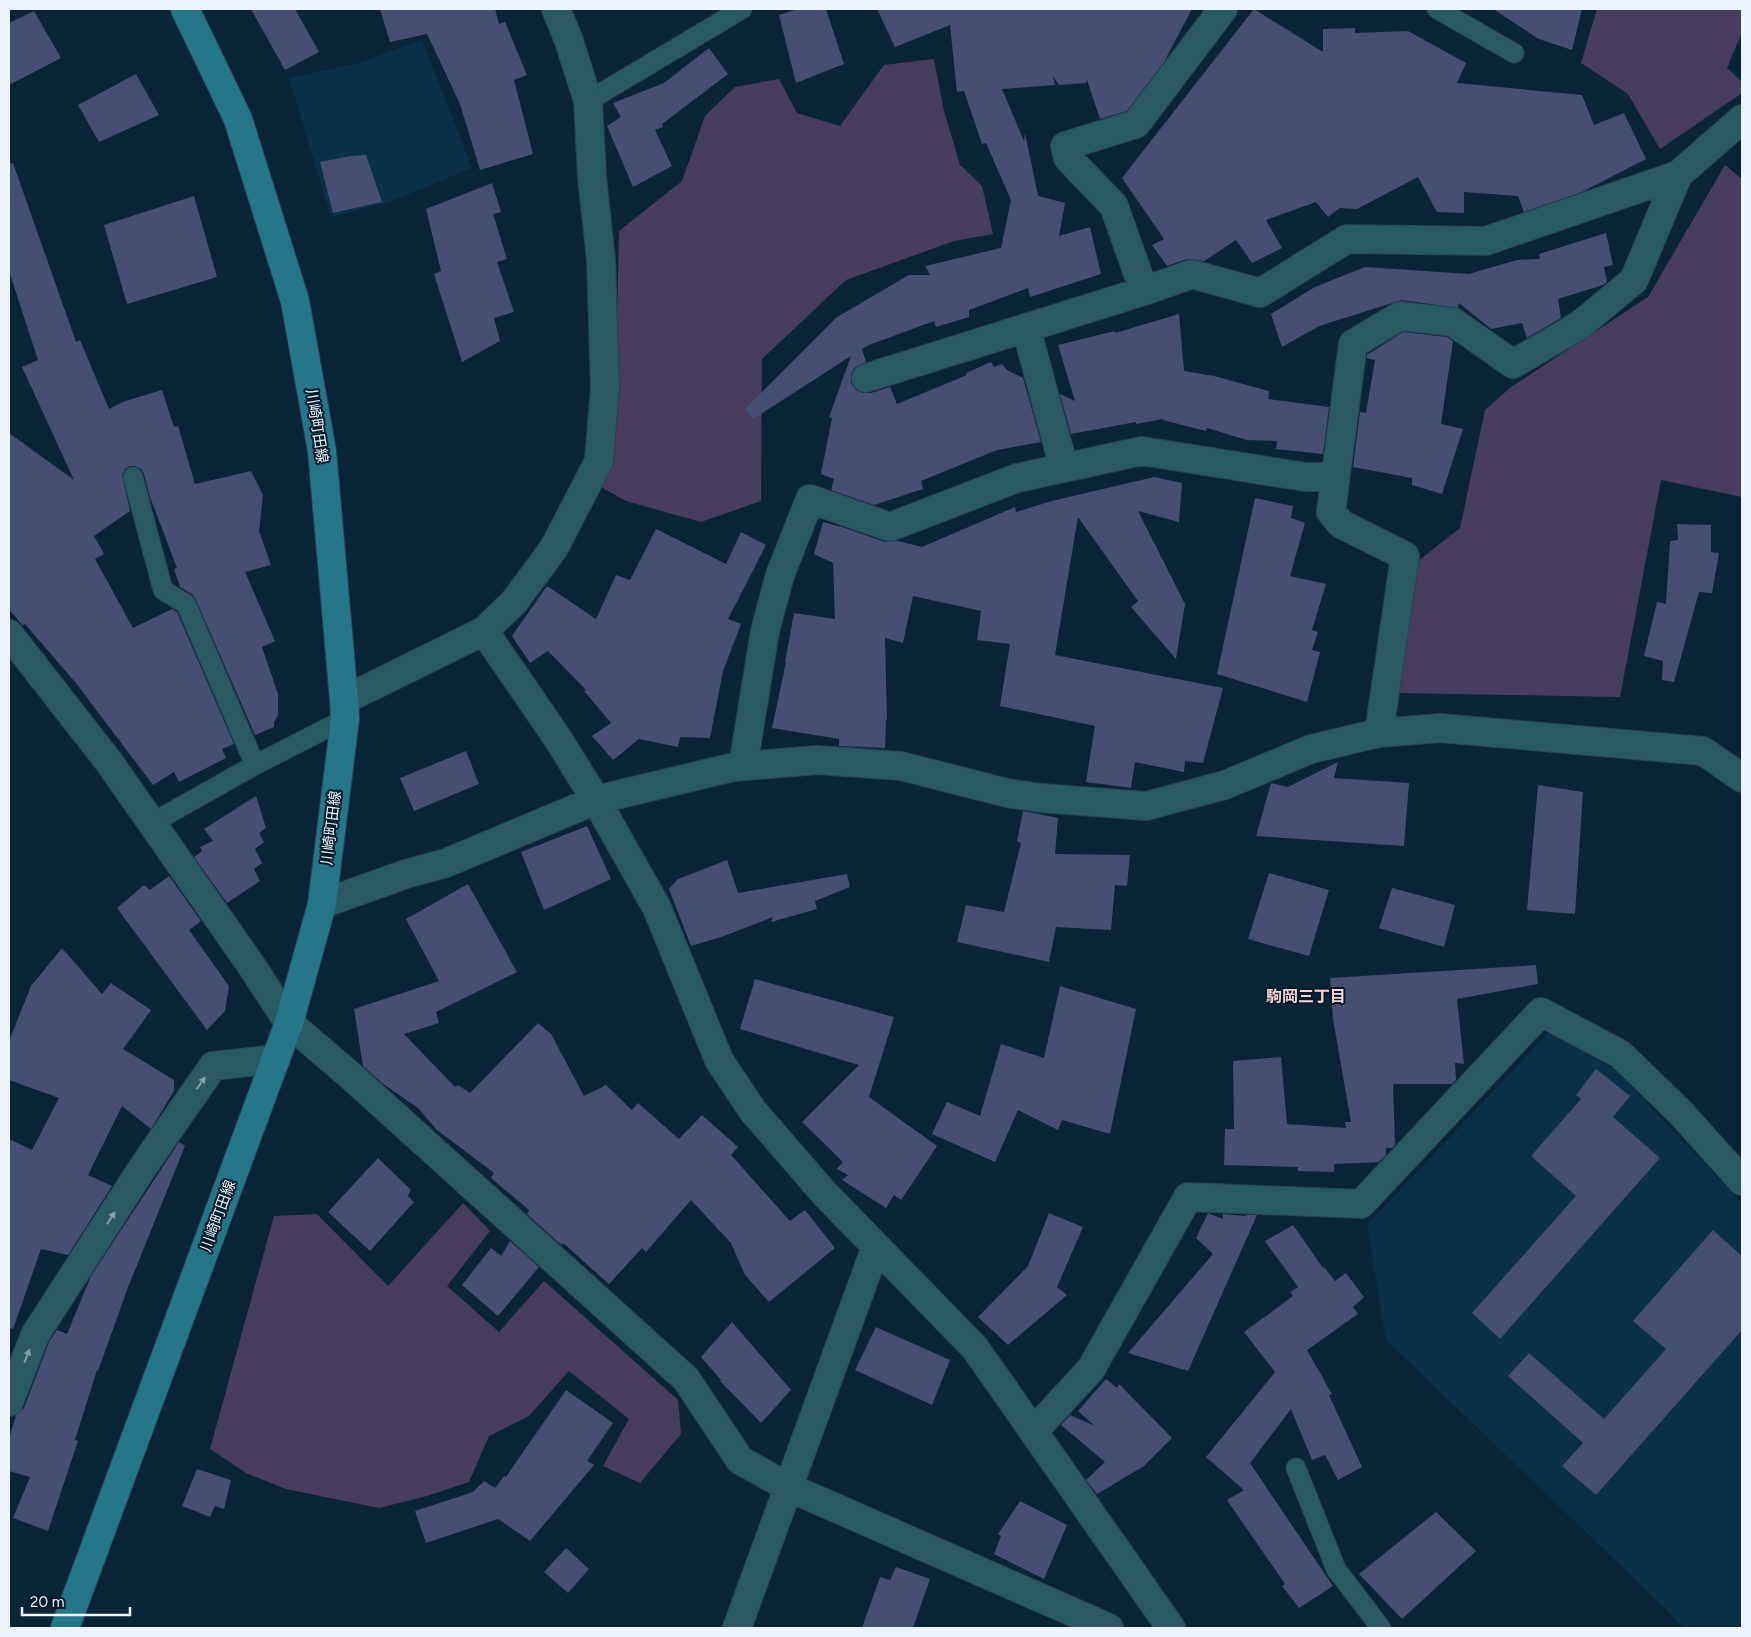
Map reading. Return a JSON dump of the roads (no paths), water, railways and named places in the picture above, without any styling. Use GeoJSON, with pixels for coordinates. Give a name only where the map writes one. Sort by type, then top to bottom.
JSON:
{"type":"FeatureCollection","features":[{"type":"Feature","properties":{"kind":"main road","name":"川崎町田線"},"geometry":{"type":"LineString","coordinates":[[65,1628],[289,1022],[322,904],[344,709],[322,450],[296,301],[238,119],[184,9]]}},
{"type":"Feature","properties":{"kind":"street"},"geometry":{"type":"LineString","coordinates":[[344,709],[484,631],[514,602],[554,548],[599,461],[605,377],[601,260],[592,177],[588,100],[569,40],[556,9]]}},
{"type":"Feature","properties":{"kind":"street"},"geometry":{"type":"LineString","coordinates":[[1144,291],[1114,206],[1068,158],[1065,146],[1136,124],[1222,9]]}},
{"type":"Feature","properties":{"kind":"street"},"geometry":{"type":"LineString","coordinates":[[866,378],[1144,291],[1192,274],[1260,293],[1346,238],[1486,241],[1678,175],[1742,119]]}},
{"type":"Feature","properties":{"kind":"street"},"geometry":{"type":"LineString","coordinates":[[1379,733],[1405,556],[1341,524],[1330,512],[1353,344],[1400,316],[1454,322],[1513,364],[1580,325],[1634,280],[1678,175]]}},
{"type":"Feature","properties":{"kind":"street"},"geometry":{"type":"LineString","coordinates":[[1026,328],[1064,468]]}},
{"type":"Feature","properties":{"kind":"street"},"geometry":{"type":"LineString","coordinates":[[744,766],[765,631],[780,575],[810,499],[890,527],[1017,478],[1142,451],[1305,477],[1335,478]]}},
{"type":"Feature","properties":{"kind":"street"},"geometry":{"type":"LineString","coordinates":[[484,631],[558,739],[596,800],[657,908],[719,1060],[754,1111],[824,1193],[975,1348],[1171,1628]]}},
{"type":"Feature","properties":{"kind":"street"},"geometry":{"type":"LineString","coordinates":[[9,634],[109,762],[289,1022],[686,1379],[740,1460],[788,1487],[1108,1628]]}},
{"type":"Feature","properties":{"kind":"street"},"geometry":{"type":"LineString","coordinates":[[322,904],[406,874],[446,863],[596,800],[744,766],[817,760],[901,766],[1007,793],[1041,798],[1146,806],[1225,784],[1311,749],[1379,733],[1440,728],[1703,751],[1742,778]]}},
{"type":"Feature","properties":{"kind":"street"},"geometry":{"type":"LineString","coordinates":[[1034,1432],[1092,1369],[1188,1197],[1361,1204],[1541,1012],[1620,1054],[1680,1112],[1742,1181]]}},
{"type":"Feature","properties":{"kind":"street"},"geometry":{"type":"LineString","coordinates":[[9,1402],[35,1335],[143,1167],[213,1066],[276,1059]]}},
{"type":"Feature","properties":{"kind":"street"},"geometry":{"type":"LineString","coordinates":[[737,1628],[876,1247]]}},
{"type":"Feature","properties":{"kind":"lane"},"geometry":{"type":"LineString","coordinates":[[588,100],[742,9]]}},
{"type":"Feature","properties":{"kind":"lane"},"geometry":{"type":"LineString","coordinates":[[1436,9],[1514,53]]}},
{"type":"Feature","properties":{"kind":"lane"},"geometry":{"type":"LineString","coordinates":[[133,477],[163,590],[186,604],[255,765]]}},
{"type":"Feature","properties":{"kind":"lane"},"geometry":{"type":"LineString","coordinates":[[152,823],[255,765],[344,709]]}},
{"type":"Feature","properties":{"kind":"lane"},"geometry":{"type":"LineString","coordinates":[[1296,1468],[1336,1569],[1380,1628]]}},
{"type":"Feature","properties":{"kind":"district","name":"駒岡三丁目"},"geometry":{"type":"Point","coordinates":[1306,996]}}]}
